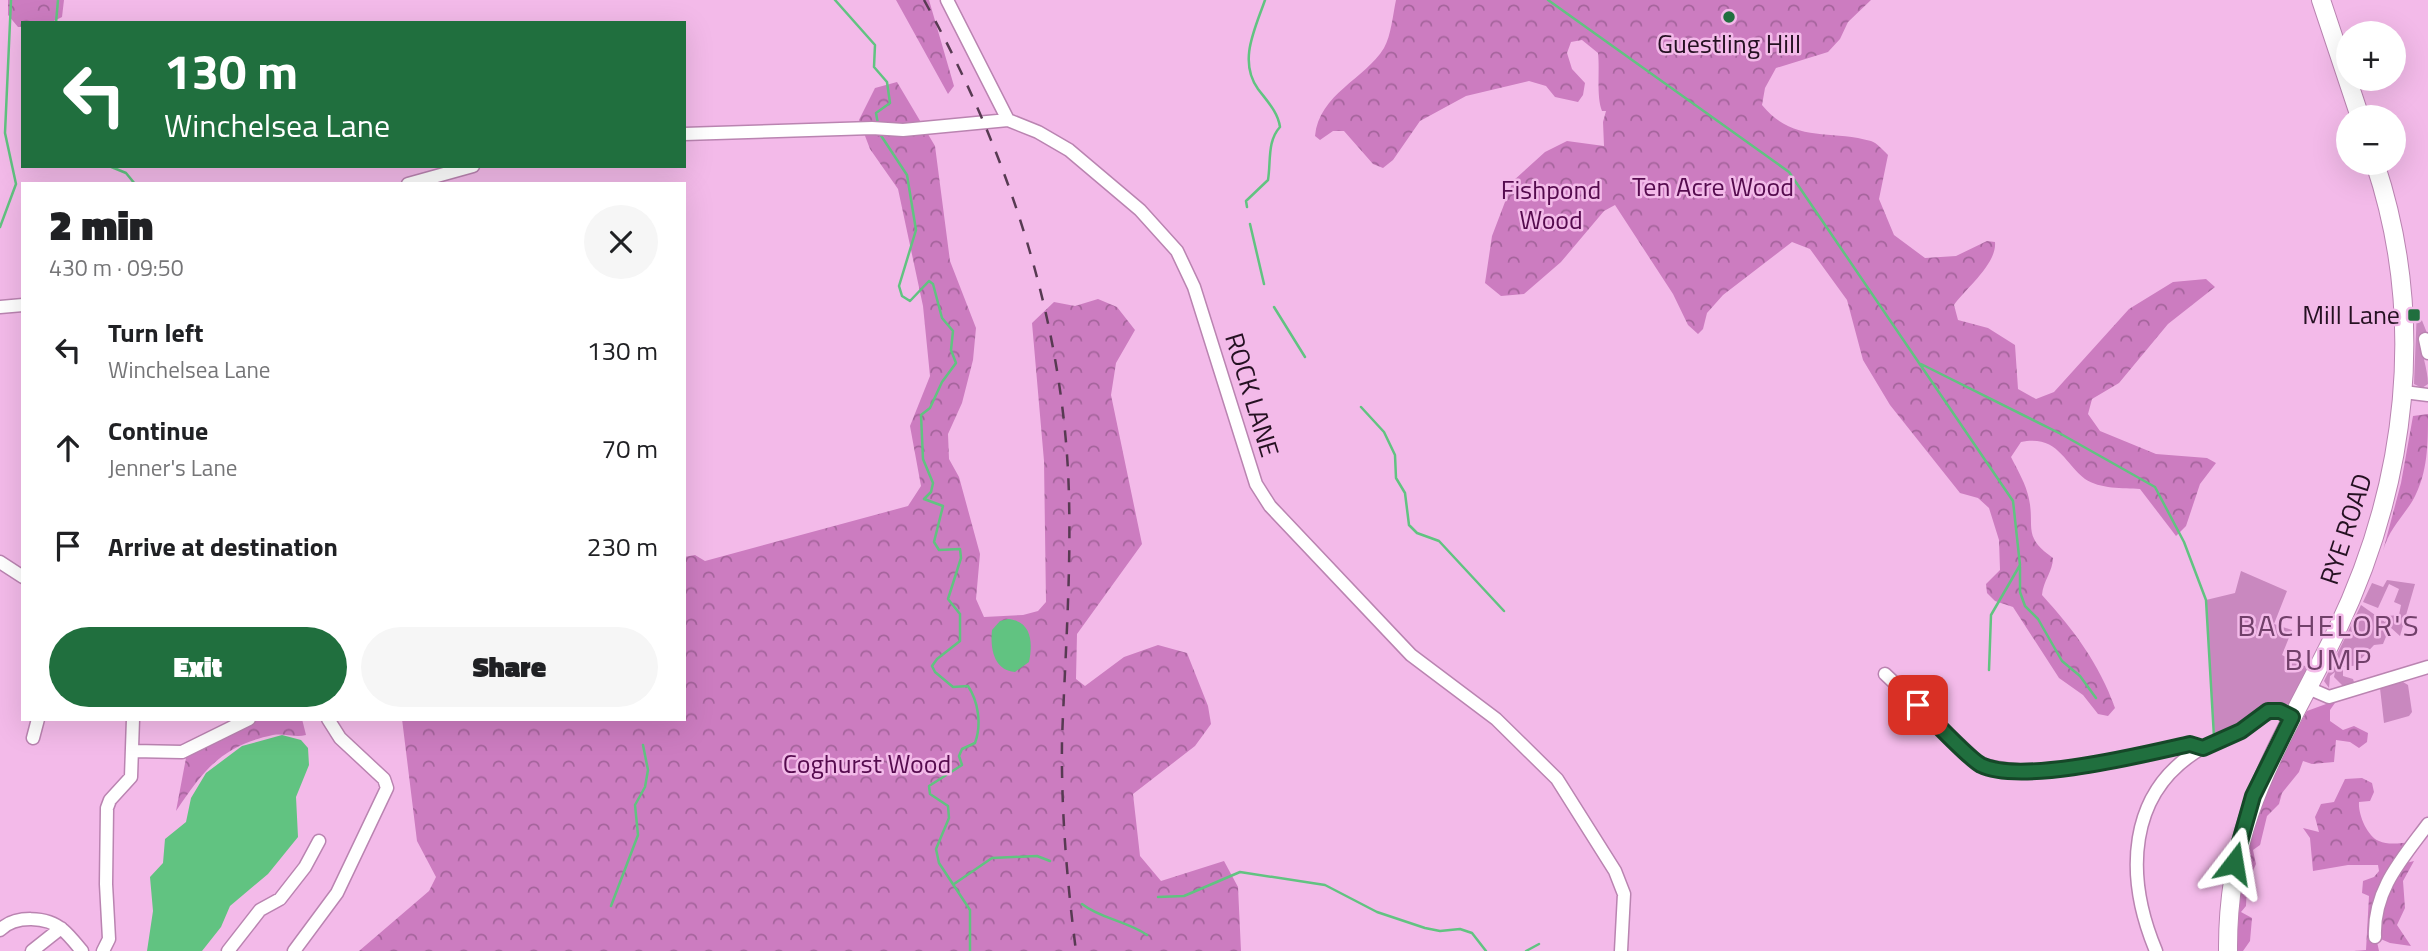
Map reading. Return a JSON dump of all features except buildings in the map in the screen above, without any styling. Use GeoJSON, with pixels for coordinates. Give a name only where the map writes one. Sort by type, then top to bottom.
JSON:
{"type":"FeatureCollection","features":[{"type":"Feature","properties":{"kind":"highway"},"geometry":{"type":"LineString","coordinates":[[2321,0],[2356,105]]}},
{"type":"Feature","properties":{"kind":"highway","name":"RYE ROAD"},"geometry":{"type":"LineString","coordinates":[[2228,951],[2229,895],[2242,831],[2261,779],[2351,599],[2376,533],[2392,470],[2404,392],[2405,332],[2394,238],[2378,175]]}},
{"type":"Feature","properties":{"kind":"street"},"geometry":{"type":"LineString","coordinates":[[947,0],[1009,120]]}},
{"type":"Feature","properties":{"kind":"street","name":"ROCK LANE"},"geometry":{"type":"LineString","coordinates":[[686,134],[878,128],[903,130],[1009,120],[1038,132],[1069,150],[1140,211],[1177,251],[1194,287],[1256,484],[1270,506],[1411,656],[1496,719],[1557,779],[1615,871],[1624,894],[1621,951]]}},
{"type":"Feature","properties":{"kind":"street"},"geometry":{"type":"LineString","coordinates":[[415,182],[466,168]]}},
{"type":"Feature","properties":{"kind":"street"},"geometry":{"type":"LineString","coordinates":[[0,307],[21,305]]}},
{"type":"Feature","properties":{"kind":"street"},"geometry":{"type":"LineString","coordinates":[[2425,340],[2428,353]]}},
{"type":"Feature","properties":{"kind":"street"},"geometry":{"type":"LineString","coordinates":[[2404,392],[2428,394]]}},
{"type":"Feature","properties":{"kind":"street"},"geometry":{"type":"LineString","coordinates":[[0,562],[21,576]]}},
{"type":"Feature","properties":{"kind":"street"},"geometry":{"type":"LineString","coordinates":[[2308,688],[2329,697],[2428,667]]}},
{"type":"Feature","properties":{"kind":"street"},"geometry":{"type":"LineString","coordinates":[[1885,674],[1980,764],[2000,770],[2067,767],[2190,744],[2203,748]]}},
{"type":"Feature","properties":{"kind":"street"},"geometry":{"type":"LineString","coordinates":[[2156,951],[2147,930],[2137,868],[2141,827],[2158,786],[2203,748],[2241,731],[2268,711],[2280,711],[2292,717]]}},
{"type":"Feature","properties":{"kind":"street"},"geometry":{"type":"LineString","coordinates":[[33,738],[37,721]]}},
{"type":"Feature","properties":{"kind":"street"},"geometry":{"type":"LineString","coordinates":[[103,951],[109,939],[106,884],[107,808],[110,800],[131,777],[134,751],[130,721]]}},
{"type":"Feature","properties":{"kind":"street"},"geometry":{"type":"LineString","coordinates":[[134,751],[182,752],[245,721]]}},
{"type":"Feature","properties":{"kind":"street"},"geometry":{"type":"LineString","coordinates":[[294,951],[337,893],[387,789],[384,779],[340,738],[329,721]]}},
{"type":"Feature","properties":{"kind":"street"},"geometry":{"type":"LineString","coordinates":[[2375,937],[2374,919],[2384,885],[2428,824]]}},
{"type":"Feature","properties":{"kind":"street"},"geometry":{"type":"LineString","coordinates":[[228,951],[260,910],[281,899],[319,841]]}},
{"type":"Feature","properties":{"kind":"street"},"geometry":{"type":"LineString","coordinates":[[0,930],[10,922],[36,919],[61,928],[82,951]]}},
{"type":"Feature","properties":{"kind":"street"},"geometry":{"type":"LineString","coordinates":[[32,951],[61,928]]}},
{"type":"Feature","properties":{"kind":"shaded area"},"geometry":{"type":"Polygon","coordinates":[[[2417,308],[2427,333],[2421,336],[2428,384],[2422,388],[2414,384],[2417,308]]]}},
{"type":"Feature","properties":{"kind":"shaded area"},"geometry":{"type":"Polygon","coordinates":[[[2241,571],[2287,591],[2274,624],[2292,630],[2282,655],[2309,668],[2291,704],[2271,705],[2260,709],[2215,740],[2206,600],[2235,593],[2241,571]]]}},
{"type":"Feature","properties":{"kind":"shaded area"},"geometry":{"type":"Polygon","coordinates":[[[2387,580],[2415,584],[2400,636],[2390,627],[2383,644],[2374,645],[2361,659],[2363,661],[2360,665],[2343,667],[2343,676],[2353,679],[2355,685],[2345,688],[2334,677],[2335,672],[2330,676],[2329,688],[2324,681],[2361,605],[2385,622],[2387,616],[2399,615],[2401,605],[2394,602],[2399,589],[2389,584],[2378,608],[2363,602],[2372,583],[2383,587],[2387,580]]]}},
{"type":"Feature","properties":{"kind":"shaded area"},"geometry":{"type":"Polygon","coordinates":[[[1008,619],[1026,628],[1031,648],[1029,662],[1015,672],[998,663],[992,644],[992,630],[1000,621],[1008,619]]]}},
{"type":"Feature","properties":{"kind":"shaded area"},"geometry":{"type":"Polygon","coordinates":[[[2403,682],[2408,685],[2412,712],[2409,716],[2384,723],[2380,688],[2403,682]]]}},
{"type":"Feature","properties":{"kind":"shaded area"},"geometry":{"type":"Polygon","coordinates":[[[282,735],[301,740],[308,748],[309,765],[296,797],[298,837],[268,874],[230,906],[221,927],[202,951],[147,951],[153,911],[150,877],[163,863],[165,839],[186,822],[191,798],[206,773],[242,746],[282,735]]]}},
{"type":"Feature","properties":{"kind":"green space"},"geometry":{"type":"Polygon","coordinates":[[[8,0],[64,0],[62,17],[54,21],[21,21],[21,27],[18,27],[8,15],[8,0]]]}},
{"type":"Feature","properties":{"kind":"green space"},"geometry":{"type":"Polygon","coordinates":[[[896,0],[929,0],[954,86],[948,94],[896,0]]]}},
{"type":"Feature","properties":{"kind":"green space","name":"Ten Acre Wood"},"geometry":{"type":"Polygon","coordinates":[[[1396,0],[1871,0],[1848,22],[1840,39],[1828,52],[1776,68],[1765,88],[1762,105],[1774,117],[1799,130],[1871,141],[1880,147],[1888,155],[1879,199],[1894,235],[1925,258],[1956,256],[1987,241],[1995,242],[1986,267],[1954,305],[1958,320],[1988,328],[2015,345],[2018,389],[2036,399],[2054,392],[2129,309],[2173,282],[2206,279],[2215,287],[2168,324],[2119,383],[2092,399],[2088,414],[2100,431],[2156,454],[2207,458],[2216,463],[2200,484],[2186,526],[2176,536],[2140,489],[2091,482],[2077,472],[2052,446],[2044,442],[2021,442],[2011,457],[2028,493],[2033,537],[2043,551],[2053,558],[2042,595],[2075,634],[2093,661],[2115,708],[2108,716],[2098,714],[2083,695],[2059,678],[2013,607],[1995,601],[1987,593],[1986,584],[2000,570],[1999,540],[1989,508],[1978,498],[1960,493],[1890,405],[1863,360],[1847,300],[1810,249],[1792,242],[1723,295],[1707,313],[1703,329],[1698,334],[1688,325],[1673,294],[1615,205],[1604,211],[1561,262],[1524,294],[1501,296],[1485,283],[1492,236],[1513,181],[1545,152],[1567,141],[1604,146],[1603,122],[1606,111],[1602,111],[1599,98],[1598,53],[1582,40],[1571,42],[1567,53],[1572,69],[1585,83],[1583,95],[1578,102],[1555,97],[1546,86],[1529,81],[1466,96],[1420,121],[1393,160],[1383,168],[1373,164],[1344,131],[1333,131],[1320,140],[1315,136],[1318,121],[1325,109],[1384,48],[1396,0]]]}},
{"type":"Feature","properties":{"kind":"green space","name":"Coghurst Wood"},"geometry":{"type":"Polygon","coordinates":[[[897,82],[935,146],[950,261],[976,328],[973,360],[962,403],[948,434],[949,459],[959,477],[980,554],[976,599],[984,617],[1023,615],[1038,611],[1046,602],[1044,461],[1032,323],[1054,302],[1075,306],[1098,299],[1117,307],[1135,330],[1116,363],[1111,395],[1142,544],[1077,634],[1076,679],[1085,686],[1124,657],[1158,645],[1187,653],[1208,706],[1211,724],[1195,746],[1133,794],[1140,856],[1161,881],[1224,861],[1238,887],[1241,951],[359,951],[429,891],[436,877],[417,841],[402,721],[686,721],[686,557],[695,555],[705,561],[908,506],[921,486],[910,426],[930,376],[923,306],[898,189],[870,149],[859,120],[875,88],[897,82]]]}},
{"type":"Feature","properties":{"kind":"green space"},"geometry":{"type":"Polygon","coordinates":[[[2428,414],[2422,479],[2383,551],[2401,483],[2413,416],[2428,414]]]}},
{"type":"Feature","properties":{"kind":"green space"},"geometry":{"type":"Polygon","coordinates":[[[2337,700],[2330,710],[2330,721],[2343,730],[2354,726],[2368,733],[2367,742],[2359,748],[2350,742],[2336,740],[2334,762],[2312,764],[2303,761],[2299,772],[2282,793],[2279,804],[2267,816],[2260,845],[2253,850],[2256,864],[2247,884],[2246,906],[2241,912],[2252,918],[2250,941],[2243,951],[2237,951],[2242,884],[2264,799],[2307,711],[2337,700]]]}},
{"type":"Feature","properties":{"kind":"green space"},"geometry":{"type":"Polygon","coordinates":[[[242,721],[302,721],[306,735],[273,735],[227,753],[205,772],[176,811],[186,758],[242,721]]]}},
{"type":"Feature","properties":{"kind":"green space"},"geometry":{"type":"Polygon","coordinates":[[[2362,778],[2372,783],[2374,792],[2370,801],[2359,802],[2367,830],[2383,842],[2414,843],[2398,865],[2414,861],[2403,881],[2405,908],[2397,925],[2411,946],[2390,943],[2376,937],[2379,951],[2354,951],[2366,950],[2369,896],[2362,893],[2363,881],[2374,877],[2379,871],[2378,865],[2348,865],[2313,871],[2310,838],[2303,828],[2319,832],[2315,817],[2321,804],[2334,802],[2345,779],[2362,778]]]}},
{"type":"Feature","properties":{"kind":"waterway"},"geometry":{"type":"LineString","coordinates":[[0,227],[16,184],[5,133],[11,0]]}},
{"type":"Feature","properties":{"kind":"waterway"},"geometry":{"type":"LineString","coordinates":[[56,21],[58,0]]}},
{"type":"Feature","properties":{"kind":"waterway"},"geometry":{"type":"LineString","coordinates":[[835,0],[875,45],[874,67],[887,82],[890,103],[876,113],[878,124]]}},
{"type":"Feature","properties":{"kind":"waterway"},"geometry":{"type":"LineString","coordinates":[[1247,207],[1246,201],[1268,180],[1271,145],[1280,127],[1275,112],[1258,89],[1249,67],[1250,45],[1265,0]]}},
{"type":"Feature","properties":{"kind":"waterway"},"geometry":{"type":"LineString","coordinates":[[1548,0],[1789,172],[2013,501],[2020,565],[1991,615],[1989,670]]}},
{"type":"Feature","properties":{"kind":"waterway"},"geometry":{"type":"LineString","coordinates":[[878,131],[907,175],[916,230],[899,286],[902,296],[910,301],[929,281],[933,284],[942,318],[953,331],[951,350],[956,363],[942,382],[930,408],[921,415],[923,459],[933,483],[931,492],[924,499],[943,506],[934,542],[939,550],[960,549],[961,558],[948,599],[960,614],[960,641],[932,666],[935,672],[953,687],[968,686],[976,706],[978,728],[975,743],[962,749],[959,756],[962,765],[929,786],[930,794],[948,806],[949,818],[936,849],[939,863],[970,910],[970,951]]}},
{"type":"Feature","properties":{"kind":"waterway"},"geometry":{"type":"LineString","coordinates":[[114,168],[126,173],[133,182]]}},
{"type":"Feature","properties":{"kind":"waterway"},"geometry":{"type":"LineString","coordinates":[[1250,224],[1264,284]]}},
{"type":"Feature","properties":{"kind":"waterway"},"geometry":{"type":"LineString","coordinates":[[1274,307],[1305,357]]}},
{"type":"Feature","properties":{"kind":"waterway"},"geometry":{"type":"LineString","coordinates":[[1921,364],[2061,434],[2155,487],[2184,542],[2206,600],[2214,737]]}},
{"type":"Feature","properties":{"kind":"waterway"},"geometry":{"type":"LineString","coordinates":[[1361,407],[1384,432],[1395,455],[1396,478],[1405,493],[1409,525],[1417,533],[1439,541],[1504,611]]}},
{"type":"Feature","properties":{"kind":"waterway"},"geometry":{"type":"LineString","coordinates":[[2020,567],[2020,592],[2025,606],[2038,619],[2062,661],[2080,676],[2096,698]]}},
{"type":"Feature","properties":{"kind":"waterway"},"geometry":{"type":"LineString","coordinates":[[611,906],[638,835],[635,805],[645,787],[648,770],[643,745]]}},
{"type":"Feature","properties":{"kind":"waterway"},"geometry":{"type":"LineString","coordinates":[[954,884],[992,858],[1037,856],[1050,861]]}},
{"type":"Feature","properties":{"kind":"waterway"},"geometry":{"type":"LineString","coordinates":[[1158,897],[1184,896],[1240,872],[1325,885],[1377,912],[1425,928],[1440,931],[1460,929],[1472,933],[1486,951]]}},
{"type":"Feature","properties":{"kind":"waterway"},"geometry":{"type":"LineString","coordinates":[[1082,904],[1147,935]]}},
{"type":"Feature","properties":{"kind":"waterway"},"geometry":{"type":"LineString","coordinates":[[1526,951],[1539,944]]}},
{"type":"Feature","properties":{"kind":"railway"},"geometry":{"type":"LineString","coordinates":[[924,0],[982,117],[1006,178],[1044,303],[1056,367],[1065,432],[1069,497],[1062,740],[1067,872],[1076,951]]}},
{"type":"Feature","properties":{"kind":"place","name":"Guestling Hill"},"geometry":{"type":"Point","coordinates":[1729,17]}},
{"type":"Feature","properties":{"kind":"place","name":"Mill Lane"},"geometry":{"type":"Point","coordinates":[2414,315]}},
{"type":"Feature","properties":{"kind":"district","name":"BACHELOR'S BUMP"},"geometry":{"type":"Point","coordinates":[2329,643]}},
{"type":"Feature","properties":{"kind":"route"},"geometry":{"type":"LineString","coordinates":[[1918,705],[1980,764],[2000,770],[2067,767],[2129,758],[2190,744],[2203,748],[2241,731],[2268,711],[2285,713],[2292,717],[2253,796],[2234,863]]}},
{"type":"Feature","properties":{"kind":"park label","name":"Fishpond Wood"},"geometry":{"type":"Point","coordinates":[1551,204]}}]}
